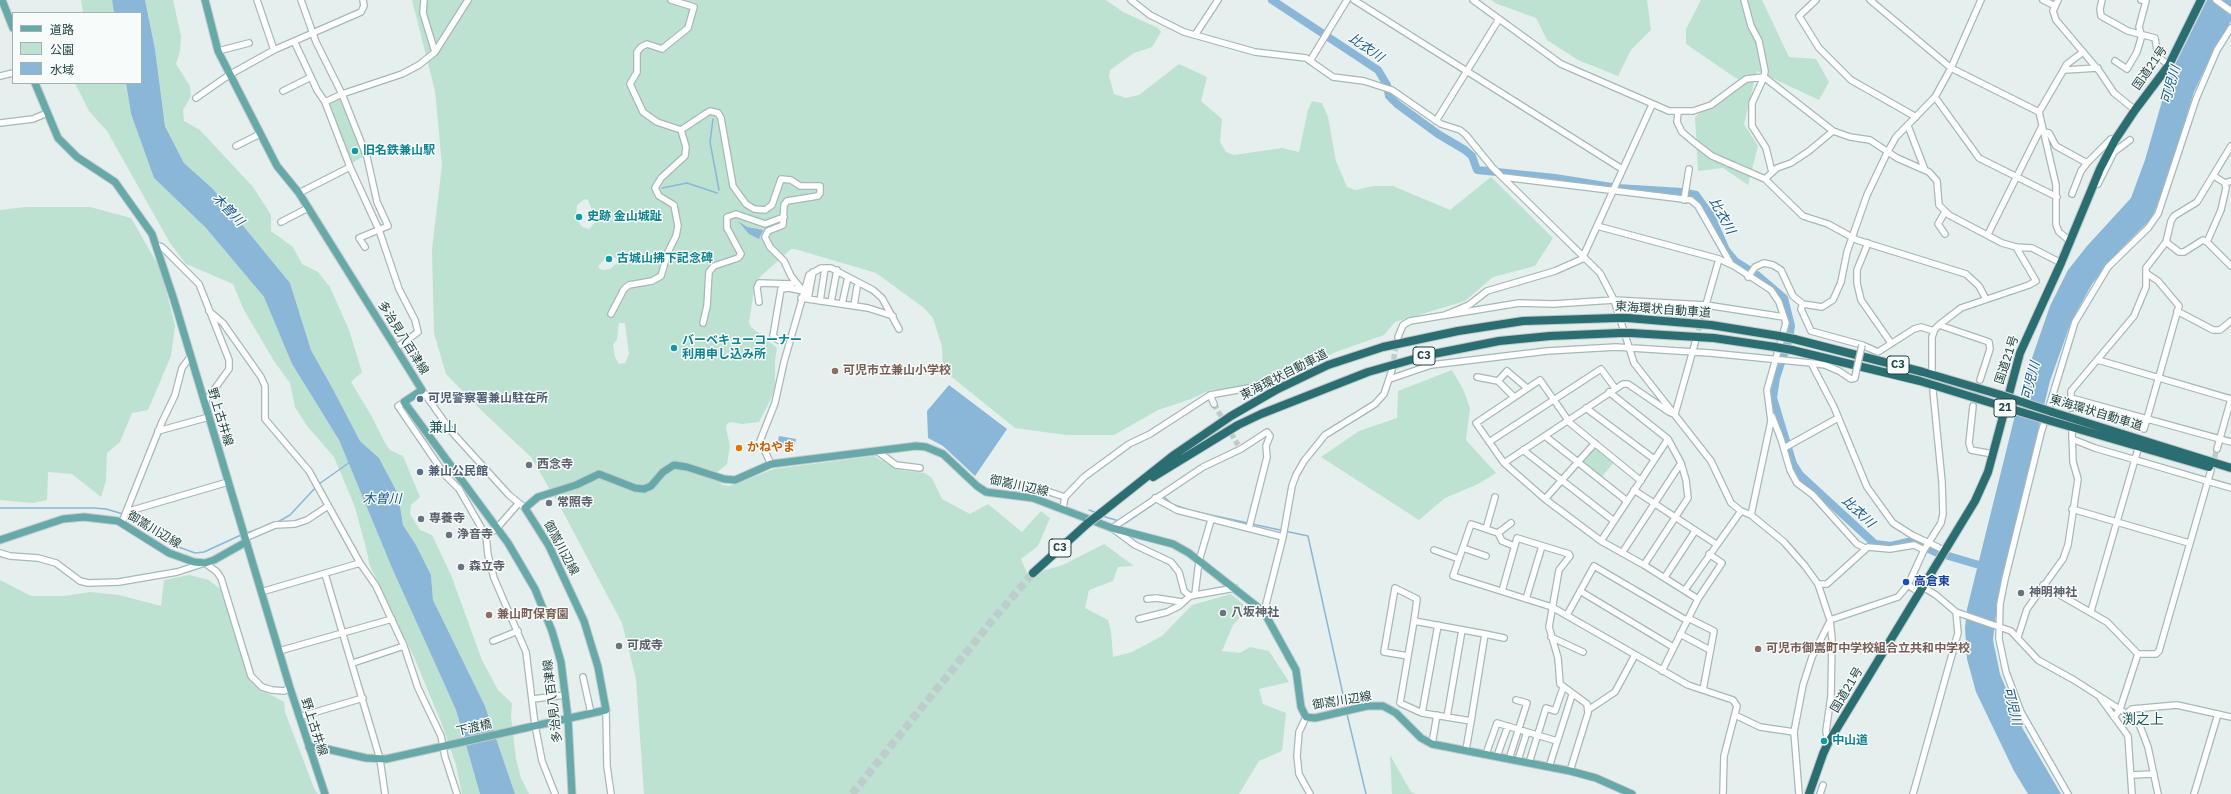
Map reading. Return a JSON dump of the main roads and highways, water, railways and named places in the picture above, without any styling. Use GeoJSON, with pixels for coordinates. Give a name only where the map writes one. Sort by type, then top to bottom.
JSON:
{"type":"FeatureCollection","features":[{"type":"Feature","properties":{"kind":"highway","name":"国道21号"},"geometry":{"type":"LineString","coordinates":[[1809,794],[1822,754],[1942,558],[1975,501],[1993,454],[2020,354],[2062,263],[2100,168],[2112,151],[2115,140],[2135,110],[2169,65],[2201,0]]}},
{"type":"Feature","properties":{"kind":"highway","name":"東海環状自動車道"},"geometry":{"type":"LineString","coordinates":[[1033,574],[1101,513],[1174,455],[1231,416],[1276,390],[1328,365],[1383,347],[1458,331],[1524,321],[1628,318],[1711,325],[1794,339],[1923,372],[2001,395],[2051,417],[2231,473]]}},
{"type":"Feature","properties":{"kind":"highway","name":"東海環状自動車道"},"geometry":{"type":"LineString","coordinates":[[1119,499],[1179,460],[1238,425],[1283,404],[1368,372],[1428,355],[1499,341],[1550,336],[1620,333],[1714,338],[1792,350],[1920,381],[1998,405],[2173,448],[2231,468]]}},
{"type":"Feature","properties":{"kind":"highway"},"geometry":{"type":"LineString","coordinates":[[2173,448],[2231,462]]}},
{"type":"Feature","properties":{"kind":"main road"},"geometry":{"type":"LineString","coordinates":[[2,0],[12,25]]}},
{"type":"Feature","properties":{"kind":"main road","name":"多治見八百津線"},"geometry":{"type":"LineString","coordinates":[[205,0],[218,51],[277,166],[299,193],[422,390],[404,402],[515,552],[535,589],[552,631],[561,662],[568,718],[572,794]]}},
{"type":"Feature","properties":{"kind":"main road","name":"野上古井線"},"geometry":{"type":"LineString","coordinates":[[35,84],[58,138],[77,157],[116,182],[152,234],[210,418],[290,688],[325,794]]}},
{"type":"Feature","properties":{"kind":"main road","name":"御嵩川辺線"},"geometry":{"type":"LineString","coordinates":[[568,718],[606,710],[598,667],[584,621],[549,546],[525,508],[538,497],[549,492],[576,485],[599,474],[635,488],[644,489],[651,486],[663,472],[674,465],[687,467],[730,480],[740,479],[771,464],[877,451],[926,447],[943,454],[977,486],[986,492],[1034,498],[1112,528],[1173,544],[1199,561],[1264,612],[1296,670],[1301,707],[1306,717],[1315,718],[1345,711],[1382,706],[1396,713],[1421,738],[1432,744],[1570,771],[1596,778],[1618,792],[1632,794]]}},
{"type":"Feature","properties":{"kind":"main road","name":"御嵩川辺線"},"geometry":{"type":"LineString","coordinates":[[0,540],[63,519],[84,517],[122,522],[169,553],[194,562],[204,563],[214,560],[246,540]]}},
{"type":"Feature","properties":{"kind":"main road","name":"下渡橋"},"geometry":{"type":"LineString","coordinates":[[309,747],[314,746],[362,758],[380,759],[442,747],[568,718]]}},
{"type":"Feature","properties":{"kind":"water","name":"木曽川"},"geometry":{"type":"Polygon","coordinates":[[[112,0],[145,0],[155,49],[165,126],[184,163],[213,189],[290,283],[311,350],[360,441],[379,458],[398,494],[403,525],[416,545],[431,575],[433,600],[485,706],[515,794],[480,794],[456,710],[392,568],[339,440],[292,364],[264,297],[206,228],[154,178],[131,114],[126,84],[142,84],[142,12],[114,12],[112,0]]]}},
{"type":"Feature","properties":{"kind":"water","name":"可児川"},"geometry":{"type":"Polygon","coordinates":[[[2207,0],[2231,0],[2231,21],[2215,47],[2194,92],[2161,197],[2151,219],[2119,251],[2092,284],[2071,322],[2050,381],[2008,553],[1996,614],[1993,640],[2000,674],[2023,729],[2061,794],[2028,794],[2014,771],[1976,692],[1967,659],[1965,628],[1967,609],[2022,387],[2050,306],[2068,270],[2087,246],[2131,198],[2145,160],[2169,77],[2207,0]]]}},
{"type":"Feature","properties":{"kind":"water"},"geometry":{"type":"Polygon","coordinates":[[[738,221],[747,227],[763,230],[759,239],[749,234],[738,221]]]}},
{"type":"Feature","properties":{"kind":"water"},"geometry":{"type":"Polygon","coordinates":[[[949,385],[1007,429],[975,476],[943,446],[928,438],[927,411],[949,385]]]}},
{"type":"Feature","properties":{"kind":"water"},"geometry":{"type":"Polygon","coordinates":[[[779,436],[796,439],[794,448],[777,445],[779,436]]]}},
{"type":"Feature","properties":{"kind":"waterway","name":"比衣川"},"geometry":{"type":"LineString","coordinates":[[1272,0],[1378,70],[1387,85],[1389,96],[1397,104],[1438,134],[1465,150],[1472,156],[1477,170],[1555,178],[1618,188],[1682,192],[1696,195],[1711,216],[1726,250],[1735,261],[1757,275],[1784,298],[1791,326],[1789,339],[1776,378],[1773,398],[1793,464],[1800,475],[1875,544],[1891,546],[1912,541],[1935,552],[1986,567]]}},
{"type":"Feature","properties":{"kind":"waterway"},"geometry":{"type":"LineString","coordinates":[[713,119],[710,142],[719,190]]}},
{"type":"Feature","properties":{"kind":"waterway"},"geometry":{"type":"LineString","coordinates":[[662,188],[687,183],[717,193]]}},
{"type":"Feature","properties":{"kind":"waterway"},"geometry":{"type":"LineString","coordinates":[[319,484],[350,462]]}},
{"type":"Feature","properties":{"kind":"waterway"},"geometry":{"type":"LineString","coordinates":[[276,523],[290,515],[316,487]]}},
{"type":"Feature","properties":{"kind":"waterway"},"geometry":{"type":"LineString","coordinates":[[1161,499],[1164,497],[1172,504],[1186,509]]}},
{"type":"Feature","properties":{"kind":"waterway"},"geometry":{"type":"LineString","coordinates":[[1123,523],[1126,523],[1158,501]]}},
{"type":"Feature","properties":{"kind":"waterway"},"geometry":{"type":"LineString","coordinates":[[0,508],[94,508],[106,509],[123,514]]}},
{"type":"Feature","properties":{"kind":"waterway"},"geometry":{"type":"LineString","coordinates":[[1089,510],[1097,513]]}},
{"type":"Feature","properties":{"kind":"waterway"},"geometry":{"type":"LineString","coordinates":[[1197,512],[1248,523]]}},
{"type":"Feature","properties":{"kind":"waterway"},"geometry":{"type":"LineString","coordinates":[[127,516],[168,543],[195,553],[204,552],[241,535]]}},
{"type":"Feature","properties":{"kind":"waterway"},"geometry":{"type":"LineString","coordinates":[[1102,516],[1119,521]]}},
{"type":"Feature","properties":{"kind":"waterway"},"geometry":{"type":"LineString","coordinates":[[1252,524],[1308,536],[1346,708]]}},
{"type":"Feature","properties":{"kind":"waterway"},"geometry":{"type":"LineString","coordinates":[[246,533],[260,529]]}},
{"type":"Feature","properties":{"kind":"waterway"},"geometry":{"type":"LineString","coordinates":[[1347,714],[1366,794]]}},
{"type":"Feature","properties":{"kind":"tunnel"},"geometry":{"type":"LineString","coordinates":[[1696,339],[1703,315]]}},
{"type":"Feature","properties":{"kind":"tunnel"},"geometry":{"type":"LineString","coordinates":[[1392,368],[1397,341]]}},
{"type":"Feature","properties":{"kind":"tunnel"},"geometry":{"type":"LineString","coordinates":[[1973,406],[1980,380]]}},
{"type":"Feature","properties":{"kind":"tunnel"},"geometry":{"type":"LineString","coordinates":[[1214,404],[1238,445]]}},
{"type":"Feature","properties":{"kind":"tunnel"},"geometry":{"type":"LineString","coordinates":[[2212,466],[2217,449]]}},
{"type":"Feature","properties":{"kind":"tunnel"},"geometry":{"type":"LineString","coordinates":[[852,794],[995,617],[1033,573]]}},
{"type":"Feature","properties":{"kind":"place","name":"旧名鉄兼山駅"},"geometry":{"type":"Point","coordinates":[355,151]}},
{"type":"Feature","properties":{"kind":"place","name":"史跡 金山城趾"},"geometry":{"type":"Point","coordinates":[579,217]}},
{"type":"Feature","properties":{"kind":"place","name":"古城山拂下記念碑"},"geometry":{"type":"Point","coordinates":[609,259]}},
{"type":"Feature","properties":{"kind":"place","name":"バーベキューコーナー 利用申し込み所"},"geometry":{"type":"Point","coordinates":[674,348]}},
{"type":"Feature","properties":{"kind":"place","name":"可児市立兼山小学校"},"geometry":{"type":"Point","coordinates":[835,371]}},
{"type":"Feature","properties":{"kind":"place","name":"可児警察署兼山駐在所"},"geometry":{"type":"Point","coordinates":[420,399]}},
{"type":"Feature","properties":{"kind":"place","name":"かねやま"},"geometry":{"type":"Point","coordinates":[739,448]}},
{"type":"Feature","properties":{"kind":"place","name":"西念寺"},"geometry":{"type":"Point","coordinates":[529,465]}},
{"type":"Feature","properties":{"kind":"place","name":"兼山公民館"},"geometry":{"type":"Point","coordinates":[420,472]}},
{"type":"Feature","properties":{"kind":"place","name":"常照寺"},"geometry":{"type":"Point","coordinates":[549,503]}},
{"type":"Feature","properties":{"kind":"place","name":"専養寺"},"geometry":{"type":"Point","coordinates":[421,519]}},
{"type":"Feature","properties":{"kind":"place","name":"浄音寺"},"geometry":{"type":"Point","coordinates":[449,535]}},
{"type":"Feature","properties":{"kind":"place","name":"森立寺"},"geometry":{"type":"Point","coordinates":[461,567]}},
{"type":"Feature","properties":{"kind":"place","name":"高倉東"},"geometry":{"type":"Point","coordinates":[1906,582]}},
{"type":"Feature","properties":{"kind":"place","name":"神明神社"},"geometry":{"type":"Point","coordinates":[2021,593]}},
{"type":"Feature","properties":{"kind":"place","name":"八坂神社"},"geometry":{"type":"Point","coordinates":[1223,613]}},
{"type":"Feature","properties":{"kind":"place","name":"兼山町保育園"},"geometry":{"type":"Point","coordinates":[489,615]}},
{"type":"Feature","properties":{"kind":"place","name":"可成寺"},"geometry":{"type":"Point","coordinates":[619,646]}},
{"type":"Feature","properties":{"kind":"place","name":"可児市御嵩町中学校組合立共和中学校"},"geometry":{"type":"Point","coordinates":[1758,649]}},
{"type":"Feature","properties":{"kind":"place","name":"中山道"},"geometry":{"type":"Point","coordinates":[1824,741]}},
{"type":"Feature","properties":{"kind":"district","name":"兼山"},"geometry":{"type":"Point","coordinates":[443,428]}},
{"type":"Feature","properties":{"kind":"district","name":"渕之上"},"geometry":{"type":"Point","coordinates":[2143,720]}}]}
